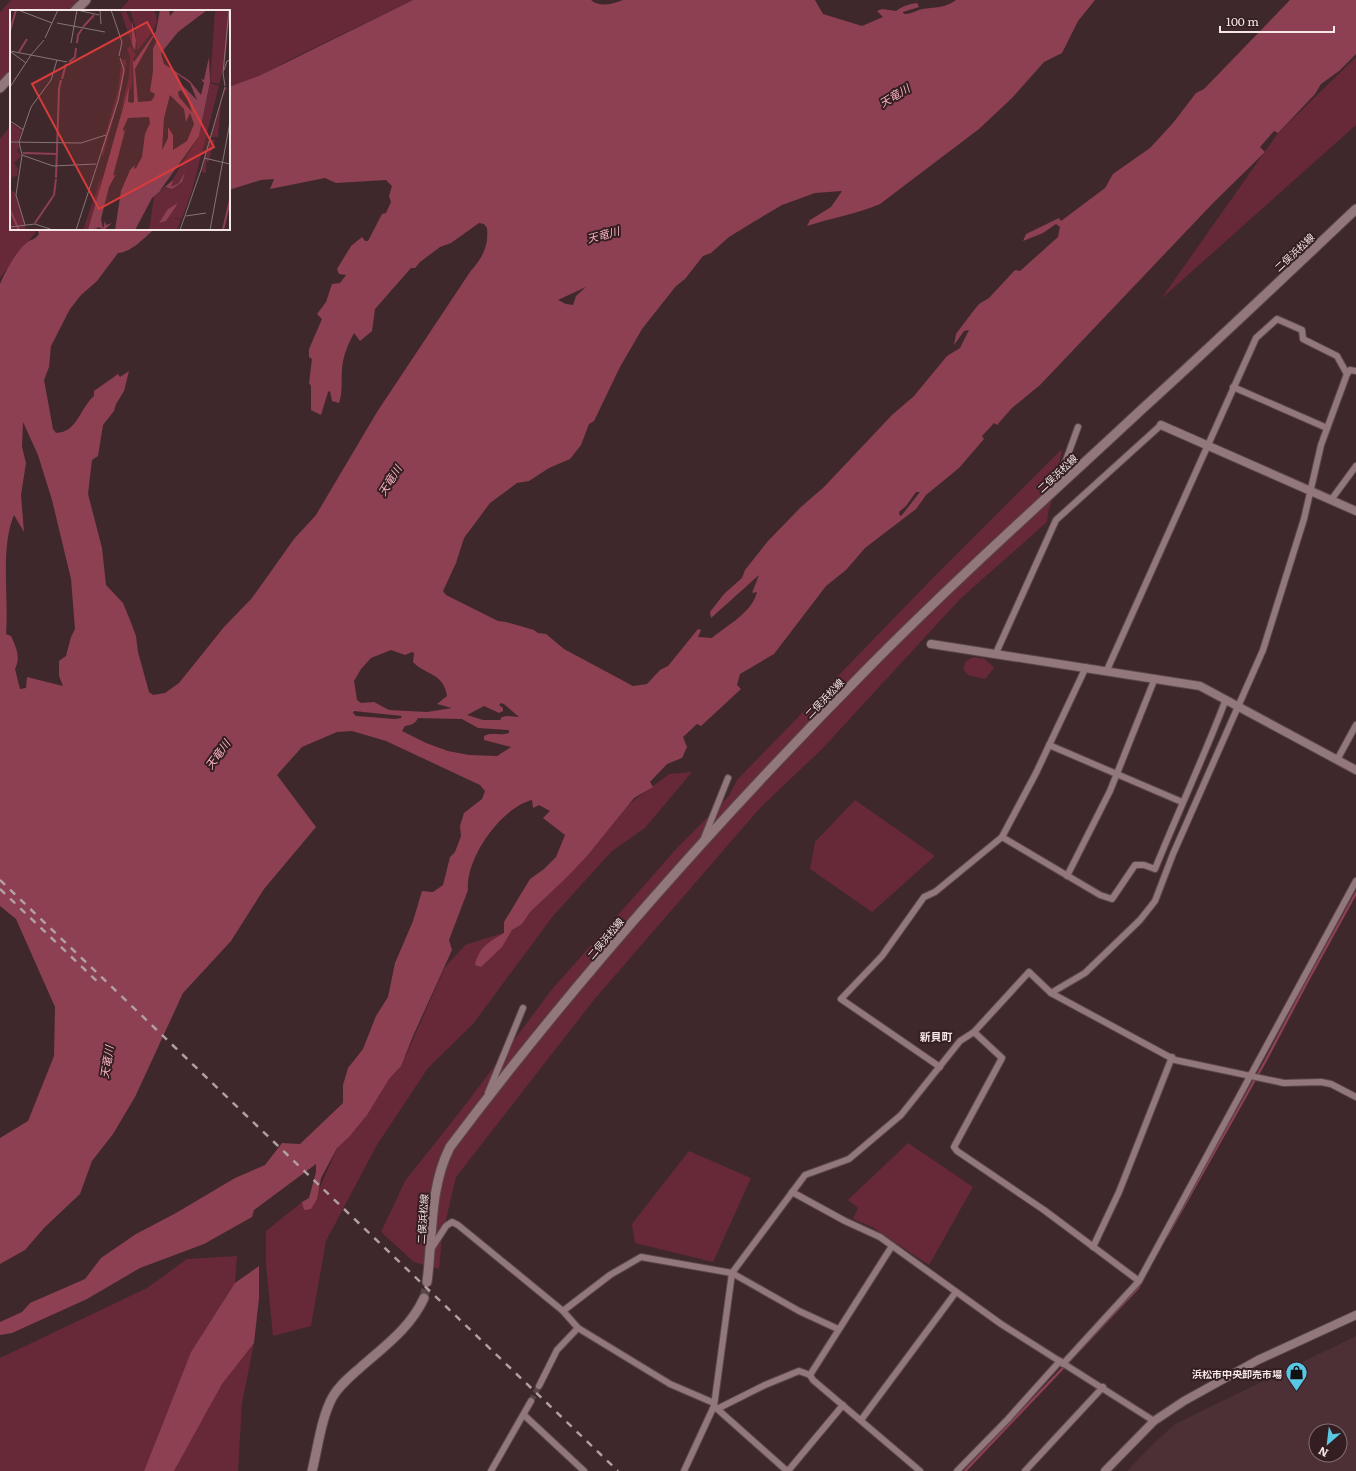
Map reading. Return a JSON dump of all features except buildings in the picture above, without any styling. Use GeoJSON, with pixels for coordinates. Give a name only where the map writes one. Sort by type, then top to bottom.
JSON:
{"type":"FeatureCollection","features":[{"type":"Feature","properties":{"kind":"main road"},"geometry":{"type":"LineString","coordinates":[[76,10],[86,0]]}},
{"type":"Feature","properties":{"kind":"main road"},"geometry":{"type":"LineString","coordinates":[[0,88],[10,77]]}},
{"type":"Feature","properties":{"kind":"main road","name":"二俣浜松線"},"geometry":{"type":"LineString","coordinates":[[427,1282],[436,1184],[442,1162],[450,1147],[485,1100],[549,1020],[631,924],[701,846],[869,668],[1011,529],[1049,496],[1356,209]]}},
{"type":"Feature","properties":{"kind":"main road"},"geometry":{"type":"LineString","coordinates":[[312,1471],[327,1409],[333,1397],[344,1382],[402,1331],[418,1310],[424,1298]]}},
{"type":"Feature","properties":{"kind":"street"},"geometry":{"type":"LineString","coordinates":[[1107,670],[1256,338],[1277,319],[1302,330],[1303,339],[1337,356],[1347,374]]}},
{"type":"Feature","properties":{"kind":"street"},"geometry":{"type":"LineString","coordinates":[[1051,993],[1085,973],[1140,920],[1155,902],[1173,854],[1234,720],[1238,705],[1263,650],[1304,519],[1309,491],[1327,428],[1347,374],[1350,370],[1356,371]]}},
{"type":"Feature","properties":{"kind":"street"},"geometry":{"type":"LineString","coordinates":[[1233,387],[1327,428]]}},
{"type":"Feature","properties":{"kind":"street"},"geometry":{"type":"LineString","coordinates":[[996,653],[1056,520],[1162,425],[1356,511]]}},
{"type":"Feature","properties":{"kind":"street"},"geometry":{"type":"LineString","coordinates":[[1049,496],[1066,460],[1078,427]]}},
{"type":"Feature","properties":{"kind":"street"},"geometry":{"type":"LineString","coordinates":[[1331,500],[1356,466]]}},
{"type":"Feature","properties":{"kind":"street"},"geometry":{"type":"LineString","coordinates":[[931,644],[1107,670],[1200,686],[1238,705],[1356,770]]}},
{"type":"Feature","properties":{"kind":"street"},"geometry":{"type":"LineString","coordinates":[[940,1067],[841,999],[882,956],[924,897],[935,892],[1002,837],[1036,773],[1086,667]]}},
{"type":"Feature","properties":{"kind":"street"},"geometry":{"type":"LineString","coordinates":[[1067,876],[1118,774],[1155,678]]}},
{"type":"Feature","properties":{"kind":"street"},"geometry":{"type":"LineString","coordinates":[[1002,837],[1100,895],[1112,900],[1135,865],[1144,865],[1155,869],[1182,802],[1202,760],[1226,699]]}},
{"type":"Feature","properties":{"kind":"street"},"geometry":{"type":"LineString","coordinates":[[1337,760],[1356,725]]}},
{"type":"Feature","properties":{"kind":"street"},"geometry":{"type":"LineString","coordinates":[[1048,745],[1182,802]]}},
{"type":"Feature","properties":{"kind":"street"},"geometry":{"type":"LineString","coordinates":[[701,846],[728,778]]}},
{"type":"Feature","properties":{"kind":"street"},"geometry":{"type":"LineString","coordinates":[[956,1471],[1014,1413],[1061,1362],[1108,1317],[1139,1281],[1356,880]]}},
{"type":"Feature","properties":{"kind":"street"},"geometry":{"type":"LineString","coordinates":[[684,1471],[715,1406],[732,1273],[805,1175],[849,1159],[901,1115],[960,1041],[974,1032],[1029,972],[1051,993],[1172,1058],[1284,1083],[1326,1083],[1356,1097]]}},
{"type":"Feature","properties":{"kind":"street"},"geometry":{"type":"LineString","coordinates":[[485,1100],[523,1008]]}},
{"type":"Feature","properties":{"kind":"street"},"geometry":{"type":"LineString","coordinates":[[974,1032],[1002,1058],[954,1147],[957,1151],[1044,1210],[1139,1281]]}},
{"type":"Feature","properties":{"kind":"street"},"geometry":{"type":"LineString","coordinates":[[1093,1247],[1119,1192],[1172,1058]]}},
{"type":"Feature","properties":{"kind":"street"},"geometry":{"type":"LineString","coordinates":[[792,1192],[845,1221],[880,1237],[1001,1324],[1103,1387],[1154,1421]]}},
{"type":"Feature","properties":{"kind":"street"},"geometry":{"type":"LineString","coordinates":[[431,1249],[446,1226],[452,1222],[458,1225],[562,1311],[578,1328],[670,1384],[715,1406],[788,1471],[843,1405]]}},
{"type":"Feature","properties":{"kind":"street"},"geometry":{"type":"LineString","coordinates":[[810,1375],[892,1246]]}},
{"type":"Feature","properties":{"kind":"street"},"geometry":{"type":"LineString","coordinates":[[562,1311],[610,1275],[641,1257],[732,1273],[799,1311],[838,1329]]}},
{"type":"Feature","properties":{"kind":"street"},"geometry":{"type":"LineString","coordinates":[[861,1420],[956,1292]]}},
{"type":"Feature","properties":{"kind":"street"},"geometry":{"type":"LineString","coordinates":[[1105,1471],[1154,1421],[1184,1401],[1258,1360],[1356,1315]]}},
{"type":"Feature","properties":{"kind":"street"},"geometry":{"type":"LineString","coordinates":[[539,1386],[557,1350],[578,1328]]}},
{"type":"Feature","properties":{"kind":"street"},"geometry":{"type":"LineString","coordinates":[[715,1406],[799,1371],[810,1375],[813,1380],[920,1471]]}},
{"type":"Feature","properties":{"kind":"street"},"geometry":{"type":"LineString","coordinates":[[1025,1471],[1103,1387]]}},
{"type":"Feature","properties":{"kind":"street"},"geometry":{"type":"LineString","coordinates":[[491,1471],[532,1401]]}},
{"type":"Feature","properties":{"kind":"street"},"geometry":{"type":"LineString","coordinates":[[524,1415],[584,1471]]}},
{"type":"Feature","properties":{"kind":"shaded area"},"geometry":{"type":"Polygon","coordinates":[[[11,0],[81,0],[72,10],[10,10],[10,76],[0,87],[0,12],[11,0]]]}},
{"type":"Feature","properties":{"kind":"shaded area"},"geometry":{"type":"Polygon","coordinates":[[[129,0],[413,0],[289,60],[230,93],[230,10],[120,10],[129,0]]]}},
{"type":"Feature","properties":{"kind":"shaded area"},"geometry":{"type":"Polygon","coordinates":[[[1356,57],[1356,125],[1161,299],[1278,133],[1356,57]]]}},
{"type":"Feature","properties":{"kind":"shaded area"},"geometry":{"type":"Polygon","coordinates":[[[10,127],[10,230],[37,230],[0,278],[0,139],[10,127]]]}},
{"type":"Feature","properties":{"kind":"shaded area"},"geometry":{"type":"Polygon","coordinates":[[[1062,449],[1055,490],[1048,513],[1047,522],[960,599],[822,749],[760,808],[593,1001],[456,1177],[442,1237],[439,1269],[414,1262],[381,1232],[405,1181],[469,1100],[553,988],[678,847],[729,796],[737,780],[928,583],[1062,449]]]}},
{"type":"Feature","properties":{"kind":"shaded area"},"geometry":{"type":"Polygon","coordinates":[[[974,657],[985,659],[994,668],[985,679],[968,675],[963,669],[966,661],[974,657]]]}},
{"type":"Feature","properties":{"kind":"shaded area"},"geometry":{"type":"Polygon","coordinates":[[[692,772],[645,828],[612,851],[553,916],[473,1024],[428,1068],[377,1145],[326,1241],[311,1326],[273,1336],[266,1264],[266,1231],[302,1202],[311,1208],[337,1148],[406,1055],[445,967],[465,945],[512,930],[594,847],[629,804],[669,774],[692,772]]]}},
{"type":"Feature","properties":{"kind":"shaded area"},"geometry":{"type":"Polygon","coordinates":[[[855,800],[935,856],[872,912],[810,869],[815,842],[855,800]]]}},
{"type":"Feature","properties":{"kind":"shaded area"},"geometry":{"type":"Polygon","coordinates":[[[908,1143],[973,1187],[929,1265],[872,1227],[853,1219],[858,1208],[848,1200],[908,1143]]]}},
{"type":"Feature","properties":{"kind":"shaded area"},"geometry":{"type":"Polygon","coordinates":[[[689,1151],[751,1178],[713,1262],[635,1243],[632,1224],[689,1151]]]}},
{"type":"Feature","properties":{"kind":"shaded area"},"geometry":{"type":"Polygon","coordinates":[[[237,1256],[235,1283],[191,1352],[144,1471],[0,1471],[0,1358],[147,1288],[187,1259],[237,1256]]]}},
{"type":"Feature","properties":{"kind":"shaded area","name":"浜松市中央卸売市場"},"geometry":{"type":"Polygon","coordinates":[[[1356,1336],[1356,1471],[1127,1471],[1175,1424],[1356,1336]]]}},
{"type":"Feature","properties":{"kind":"shaded area"},"geometry":{"type":"Polygon","coordinates":[[[254,1343],[242,1403],[238,1471],[174,1471],[233,1363],[254,1343]]]}},
{"type":"Feature","properties":{"kind":"water","name":"天竜川"},"geometry":{"type":"Polygon","coordinates":[[[413,0],[591,0],[602,5],[623,0],[815,0],[823,14],[862,26],[883,17],[877,11],[882,9],[896,11],[911,4],[917,3],[919,7],[903,12],[904,14],[924,9],[942,7],[956,0],[1095,0],[1078,21],[1062,53],[1044,62],[1012,98],[979,129],[880,204],[862,211],[807,226],[810,220],[831,207],[842,191],[815,193],[782,205],[729,237],[711,253],[703,256],[685,279],[676,286],[642,329],[620,367],[594,421],[589,424],[581,445],[570,459],[549,468],[529,481],[517,483],[490,503],[464,538],[456,563],[443,591],[446,595],[498,621],[546,634],[564,649],[633,686],[647,684],[660,670],[668,666],[698,629],[701,630],[698,637],[712,638],[745,612],[750,606],[757,592],[752,593],[759,575],[711,618],[710,612],[724,594],[742,578],[745,570],[768,541],[801,507],[824,487],[892,415],[914,396],[947,356],[960,348],[969,330],[964,331],[954,345],[956,334],[979,304],[989,298],[1015,270],[1020,271],[1058,237],[1060,227],[1056,224],[1043,233],[1023,241],[1026,234],[1059,218],[1061,221],[1105,188],[1113,174],[1150,148],[1173,123],[1196,93],[1204,89],[1290,0],[1356,0],[1356,54],[1339,71],[1321,84],[1315,94],[1278,133],[1274,131],[1260,147],[1265,152],[1214,202],[1040,385],[1012,408],[997,425],[994,423],[982,436],[984,439],[959,468],[926,495],[916,509],[865,548],[846,570],[826,586],[774,654],[740,674],[737,685],[741,689],[701,726],[697,724],[683,737],[687,747],[682,758],[667,764],[650,782],[653,787],[634,798],[587,856],[530,912],[522,924],[512,930],[502,947],[481,967],[475,965],[479,954],[489,942],[504,933],[504,922],[530,879],[544,869],[556,857],[565,835],[543,818],[550,811],[539,805],[533,808],[532,800],[509,813],[498,823],[479,849],[473,863],[469,877],[468,890],[449,940],[452,950],[401,1066],[389,1079],[367,1115],[349,1137],[337,1148],[321,1178],[317,1199],[311,1209],[304,1210],[302,1202],[309,1198],[316,1172],[316,1164],[254,1210],[252,1217],[204,1244],[140,1268],[87,1299],[12,1333],[0,1335],[0,1322],[22,1312],[30,1303],[85,1279],[101,1258],[136,1234],[176,1213],[235,1178],[265,1165],[282,1143],[300,1144],[343,1103],[343,1085],[348,1068],[363,1049],[376,1016],[388,997],[395,963],[413,921],[422,891],[433,892],[443,885],[450,857],[455,852],[461,836],[460,826],[464,813],[482,799],[485,791],[480,785],[386,741],[352,731],[337,732],[302,747],[277,775],[316,827],[264,889],[231,941],[183,993],[135,1097],[113,1134],[92,1161],[80,1194],[44,1228],[25,1250],[0,1264],[0,1138],[28,1121],[54,1056],[55,1007],[16,919],[0,906],[0,284],[2,279],[12,261],[25,244],[39,234],[37,230],[154,230],[129,250],[118,253],[97,281],[81,295],[70,309],[51,346],[49,367],[44,380],[53,429],[56,433],[69,429],[74,424],[94,396],[94,391],[118,374],[120,377],[129,371],[124,391],[116,404],[114,411],[103,425],[98,456],[92,460],[88,494],[102,548],[106,585],[123,603],[136,636],[138,652],[149,692],[153,695],[165,693],[179,683],[224,627],[252,598],[294,539],[316,515],[377,412],[478,262],[486,247],[487,228],[484,224],[479,223],[451,243],[440,247],[420,262],[415,268],[411,268],[375,309],[372,331],[360,341],[354,333],[343,359],[339,403],[332,401],[330,391],[328,392],[321,415],[311,410],[311,386],[309,383],[312,359],[309,357],[309,349],[322,319],[317,314],[326,302],[332,284],[340,283],[346,275],[339,274],[337,269],[351,246],[362,237],[365,241],[368,241],[382,214],[386,213],[391,202],[389,196],[392,186],[386,180],[336,183],[325,178],[270,189],[274,179],[261,180],[230,190],[230,87],[261,75],[413,0]],[[586,287],[558,300],[566,304],[573,305],[576,296],[586,287]],[[23,422],[22,447],[26,463],[21,495],[24,532],[14,515],[7,542],[6,634],[11,636],[15,644],[18,660],[15,669],[20,689],[26,688],[27,677],[63,686],[59,676],[59,661],[66,656],[71,637],[75,629],[71,579],[52,500],[38,455],[23,422]],[[916,492],[906,506],[899,512],[900,516],[920,492],[916,492]],[[391,650],[371,658],[361,669],[354,681],[357,700],[361,703],[374,702],[389,710],[427,712],[452,708],[437,704],[447,696],[445,688],[438,679],[413,662],[414,653],[412,652],[405,655],[391,650]],[[501,703],[499,705],[503,708],[503,711],[499,713],[484,706],[467,715],[483,720],[500,720],[502,717],[507,716],[519,717],[504,704],[501,703]],[[354,711],[353,713],[356,716],[395,719],[401,718],[402,716],[354,711]],[[418,718],[416,722],[405,726],[402,731],[426,743],[448,751],[469,755],[497,756],[511,747],[484,740],[484,736],[506,734],[509,733],[509,730],[478,728],[462,719],[418,718]]]}},
{"type":"Feature","properties":{"kind":"water"},"geometry":{"type":"Polygon","coordinates":[[[259,1266],[259,1298],[254,1343],[222,1384],[174,1471],[144,1471],[191,1352],[235,1283],[259,1266]]]}},
{"type":"Feature","properties":{"kind":"waterway"},"geometry":{"type":"LineString","coordinates":[[1167,1236],[1266,1060],[1356,893]]}},
{"type":"Feature","properties":{"kind":"waterway"},"geometry":{"type":"LineString","coordinates":[[1076,1354],[1138,1288],[1141,1282]]}},
{"type":"Feature","properties":{"kind":"waterway"},"geometry":{"type":"LineString","coordinates":[[965,1471],[1063,1368]]}},
{"type":"Feature","properties":{"kind":"tunnel"},"geometry":{"type":"LineString","coordinates":[[424,1298],[427,1282]]}},
{"type":"Feature","properties":{"kind":"tunnel"},"geometry":{"type":"LineString","coordinates":[[531,1401],[539,1386]]}},
{"type":"Feature","properties":{"kind":"railway"},"geometry":{"type":"LineString","coordinates":[[0,880],[618,1471]]}},
{"type":"Feature","properties":{"kind":"railway"},"geometry":{"type":"LineString","coordinates":[[0,889],[101,985]]}},
{"type":"Feature","properties":{"kind":"place","name":"浜松市中央卸売市場"},"geometry":{"type":"Point","coordinates":[1297,1392]}},
{"type":"Feature","properties":{"kind":"district","name":"新貝町"},"geometry":{"type":"Point","coordinates":[936,1036]}}]}
